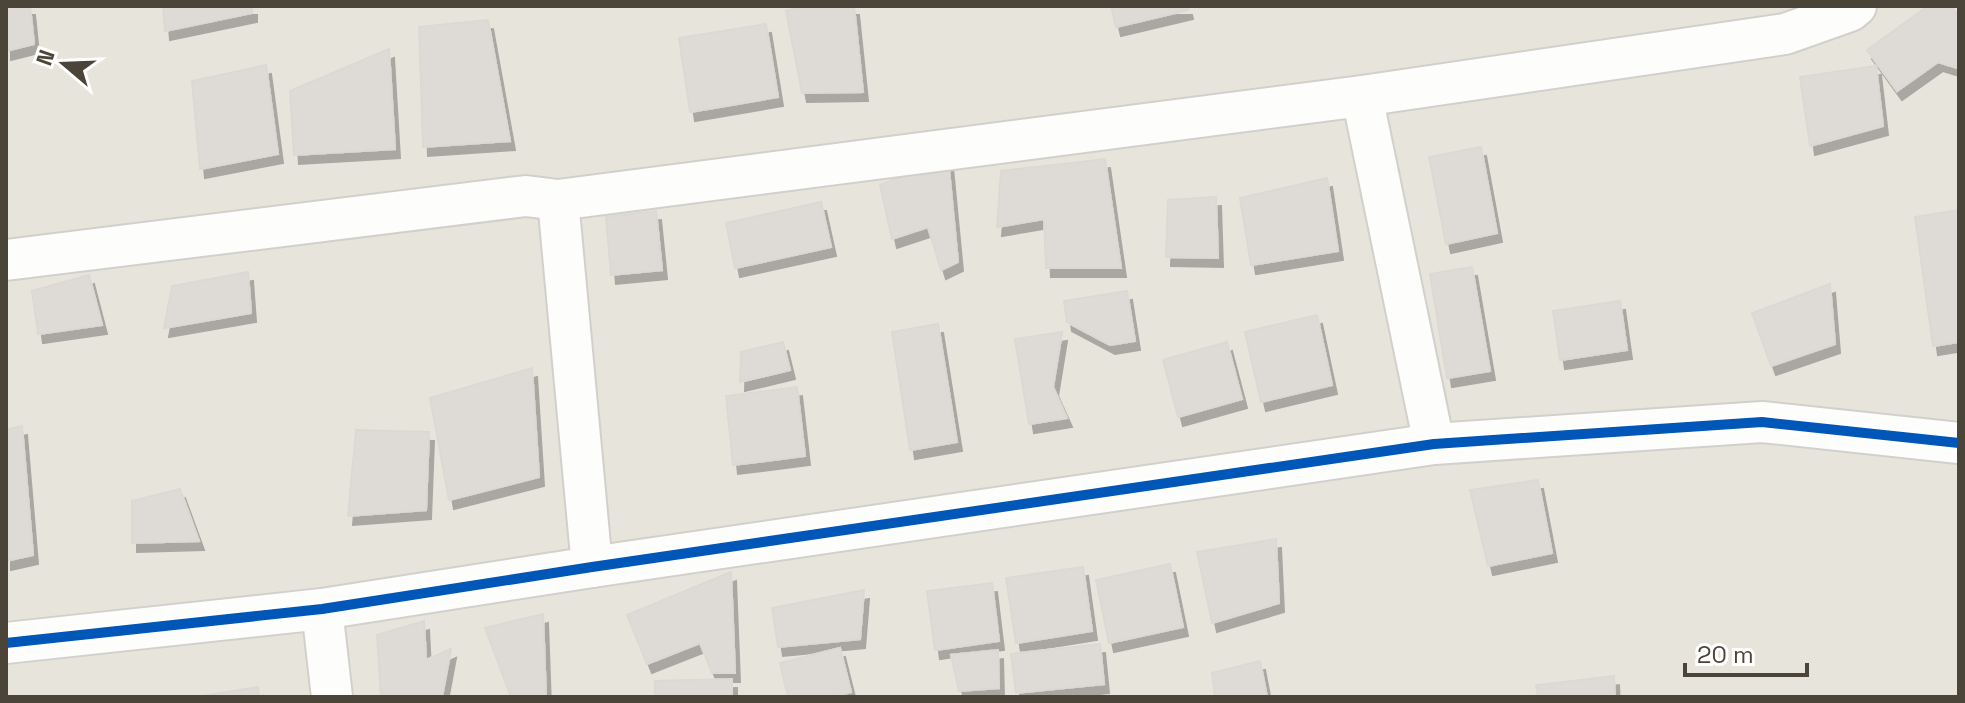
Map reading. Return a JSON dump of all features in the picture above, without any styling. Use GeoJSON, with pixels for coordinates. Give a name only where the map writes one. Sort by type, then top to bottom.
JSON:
{"type":"FeatureCollection","features":[{"type":"Feature","properties":{"kind":"street"},"geometry":{"type":"LineString","coordinates":[[6,260],[526,196],[558,200],[1362,96],[1785,34],[1850,11],[1856,6]]}},
{"type":"Feature","properties":{"kind":"street"},"geometry":{"type":"LineString","coordinates":[[1362,96],[1434,444]]}},
{"type":"Feature","properties":{"kind":"street"},"geometry":{"type":"LineString","coordinates":[[558,200],[592,567]]}},
{"type":"Feature","properties":{"kind":"street"},"geometry":{"type":"LineString","coordinates":[[6,643],[322,609],[1434,444],[1762,422],[1959,443]]}},
{"type":"Feature","properties":{"kind":"street"},"geometry":{"type":"LineString","coordinates":[[322,609],[332,697]]}},
{"type":"Feature","properties":{"kind":"shaded area"},"geometry":{"type":"Polygon","coordinates":[[[6,6],[1959,6],[1959,697],[6,697],[6,6]]]}},
{"type":"Feature","properties":{"kind":"building"},"geometry":{"type":"Polygon","coordinates":[[[6,6],[30,6],[34,44],[6,51],[6,6]]]}},
{"type":"Feature","properties":{"kind":"building"},"geometry":{"type":"Polygon","coordinates":[[[163,6],[252,6],[252,13],[165,31],[163,6]]]}},
{"type":"Feature","properties":{"kind":"building"},"geometry":{"type":"Polygon","coordinates":[[[803,6],[854,6],[863,92],[802,93],[786,11],[803,6]]]}},
{"type":"Feature","properties":{"kind":"building"},"geometry":{"type":"Polygon","coordinates":[[[1111,6],[1187,6],[1188,10],[1116,27],[1111,6]]]}},
{"type":"Feature","properties":{"kind":"building"},"geometry":{"type":"Polygon","coordinates":[[[1928,6],[1951,6],[1959,17],[1959,67],[1938,62],[1897,91],[1867,50],[1928,6]]]}},
{"type":"Feature","properties":{"kind":"building"},"geometry":{"type":"Polygon","coordinates":[[[488,20],[510,141],[423,147],[419,27],[488,20]]]}},
{"type":"Feature","properties":{"kind":"building"},"geometry":{"type":"Polygon","coordinates":[[[766,24],[778,97],[690,112],[679,38],[766,24]]]}},
{"type":"Feature","properties":{"kind":"building"},"geometry":{"type":"Polygon","coordinates":[[[389,49],[395,149],[294,155],[290,91],[389,49]]]}},
{"type":"Feature","properties":{"kind":"building"},"geometry":{"type":"Polygon","coordinates":[[[266,65],[278,154],[200,169],[192,81],[266,65]]]}},
{"type":"Feature","properties":{"kind":"building"},"geometry":{"type":"Polygon","coordinates":[[[1876,66],[1883,126],[1810,146],[1800,77],[1876,66]]]}},
{"type":"Feature","properties":{"kind":"building"},"geometry":{"type":"Polygon","coordinates":[[[1481,147],[1497,233],[1446,244],[1429,157],[1481,147]]]}},
{"type":"Feature","properties":{"kind":"building"},"geometry":{"type":"Polygon","coordinates":[[[948,159],[958,262],[941,270],[928,227],[892,239],[880,185],[948,159]]]}},
{"type":"Feature","properties":{"kind":"building"},"geometry":{"type":"Polygon","coordinates":[[[1105,159],[1121,268],[1046,268],[1044,219],[997,227],[1001,171],[1105,159]]]}},
{"type":"Feature","properties":{"kind":"building"},"geometry":{"type":"Polygon","coordinates":[[[1327,178],[1338,251],[1251,265],[1240,198],[1327,178]]]}},
{"type":"Feature","properties":{"kind":"building"},"geometry":{"type":"Polygon","coordinates":[[[1216,197],[1218,258],[1166,257],[1168,200],[1216,197]]]}},
{"type":"Feature","properties":{"kind":"building"},"geometry":{"type":"Polygon","coordinates":[[[821,202],[831,247],[735,268],[726,223],[821,202]]]}},
{"type":"Feature","properties":{"kind":"building"},"geometry":{"type":"Polygon","coordinates":[[[1959,210],[1959,342],[1933,346],[1915,217],[1959,210]]]}},
{"type":"Feature","properties":{"kind":"building"},"geometry":{"type":"Polygon","coordinates":[[[656,211],[662,270],[611,275],[606,217],[656,211]]]}},
{"type":"Feature","properties":{"kind":"building"},"geometry":{"type":"Polygon","coordinates":[[[1472,267],[1490,371],[1447,378],[1430,274],[1472,267]]]}},
{"type":"Feature","properties":{"kind":"building"},"geometry":{"type":"Polygon","coordinates":[[[248,272],[251,313],[164,328],[172,286],[248,272]]]}},
{"type":"Feature","properties":{"kind":"building"},"geometry":{"type":"Polygon","coordinates":[[[89,275],[102,325],[38,334],[32,291],[89,275]]]}},
{"type":"Feature","properties":{"kind":"building"},"geometry":{"type":"Polygon","coordinates":[[[1830,284],[1835,344],[1771,366],[1752,313],[1830,284]]]}},
{"type":"Feature","properties":{"kind":"building"},"geometry":{"type":"Polygon","coordinates":[[[1127,291],[1135,341],[1110,345],[1067,322],[1064,301],[1127,291]]]}},
{"type":"Feature","properties":{"kind":"building"},"geometry":{"type":"Polygon","coordinates":[[[1620,301],[1627,350],[1560,360],[1553,311],[1620,301]]]}},
{"type":"Feature","properties":{"kind":"building"},"geometry":{"type":"Polygon","coordinates":[[[1317,315],[1332,385],[1261,402],[1245,332],[1317,315]]]}},
{"type":"Feature","properties":{"kind":"building"},"geometry":{"type":"Polygon","coordinates":[[[938,324],[957,442],[910,450],[892,332],[938,324]]]}},
{"type":"Feature","properties":{"kind":"building"},"geometry":{"type":"Polygon","coordinates":[[[1062,332],[1053,387],[1067,418],[1029,424],[1015,339],[1062,332]]]}},
{"type":"Feature","properties":{"kind":"building"},"geometry":{"type":"Polygon","coordinates":[[[783,342],[790,370],[740,382],[741,352],[783,342]]]}},
{"type":"Feature","properties":{"kind":"building"},"geometry":{"type":"Polygon","coordinates":[[[1227,342],[1242,399],[1178,417],[1163,360],[1227,342]]]}},
{"type":"Feature","properties":{"kind":"building"},"geometry":{"type":"Polygon","coordinates":[[[532,368],[539,477],[449,500],[430,398],[532,368]]]}},
{"type":"Feature","properties":{"kind":"building"},"geometry":{"type":"Polygon","coordinates":[[[797,387],[805,456],[733,465],[726,396],[797,387]]]}},
{"type":"Feature","properties":{"kind":"building"},"geometry":{"type":"Polygon","coordinates":[[[22,426],[33,555],[6,561],[6,430],[22,426]]]}},
{"type":"Feature","properties":{"kind":"building"},"geometry":{"type":"Polygon","coordinates":[[[356,430],[429,432],[426,510],[348,516],[356,430]]]}},
{"type":"Feature","properties":{"kind":"building"},"geometry":{"type":"Polygon","coordinates":[[[1538,480],[1552,553],[1488,566],[1470,490],[1538,480]]]}},
{"type":"Feature","properties":{"kind":"building"},"geometry":{"type":"Polygon","coordinates":[[[180,489],[199,541],[132,543],[132,501],[180,489]]]}},
{"type":"Feature","properties":{"kind":"building"},"geometry":{"type":"Polygon","coordinates":[[[1276,539],[1279,603],[1212,623],[1197,552],[1276,539]]]}},
{"type":"Feature","properties":{"kind":"building"},"geometry":{"type":"Polygon","coordinates":[[[1170,564],[1183,627],[1109,643],[1096,580],[1170,564]]]}},
{"type":"Feature","properties":{"kind":"building"},"geometry":{"type":"Polygon","coordinates":[[[1083,567],[1092,631],[1016,643],[1006,578],[1083,567]]]}},
{"type":"Feature","properties":{"kind":"building"},"geometry":{"type":"Polygon","coordinates":[[[731,572],[735,673],[712,673],[700,643],[647,664],[627,615],[731,572]]]}},
{"type":"Feature","properties":{"kind":"building"},"geometry":{"type":"Polygon","coordinates":[[[992,583],[999,641],[935,650],[927,591],[992,583]]]}},
{"type":"Feature","properties":{"kind":"building"},"geometry":{"type":"Polygon","coordinates":[[[864,590],[860,639],[778,647],[772,608],[864,590]]]}},
{"type":"Feature","properties":{"kind":"building"},"geometry":{"type":"Polygon","coordinates":[[[543,614],[546,697],[511,697],[485,628],[543,614]]]}},
{"type":"Feature","properties":{"kind":"building"},"geometry":{"type":"Polygon","coordinates":[[[424,621],[426,660],[451,649],[442,697],[381,697],[377,635],[424,621]]]}},
{"type":"Feature","properties":{"kind":"building"},"geometry":{"type":"Polygon","coordinates":[[[1100,644],[1104,684],[1016,693],[1011,654],[1100,644]]]}},
{"type":"Feature","properties":{"kind":"building"},"geometry":{"type":"Polygon","coordinates":[[[840,648],[851,692],[832,697],[788,697],[780,663],[840,648]]]}},
{"type":"Feature","properties":{"kind":"building"},"geometry":{"type":"Polygon","coordinates":[[[998,650],[999,688],[959,691],[951,655],[998,650]]]}},
{"type":"Feature","properties":{"kind":"building"},"geometry":{"type":"Polygon","coordinates":[[[1260,661],[1267,697],[1215,697],[1212,673],[1260,661]]]}},
{"type":"Feature","properties":{"kind":"building"},"geometry":{"type":"Polygon","coordinates":[[[1614,676],[1615,697],[1538,697],[1536,685],[1614,676]]]}},
{"type":"Feature","properties":{"kind":"building"},"geometry":{"type":"Polygon","coordinates":[[[732,679],[732,697],[655,697],[655,681],[732,679]]]}},
{"type":"Feature","properties":{"kind":"building"},"geometry":{"type":"Polygon","coordinates":[[[258,687],[259,697],[196,697],[258,687]]]}},
{"type":"Feature","properties":{"kind":"cycle path"},"geometry":{"type":"LineString","coordinates":[[6,643],[322,609],[1434,444],[1762,422],[1959,443]]}}]}
